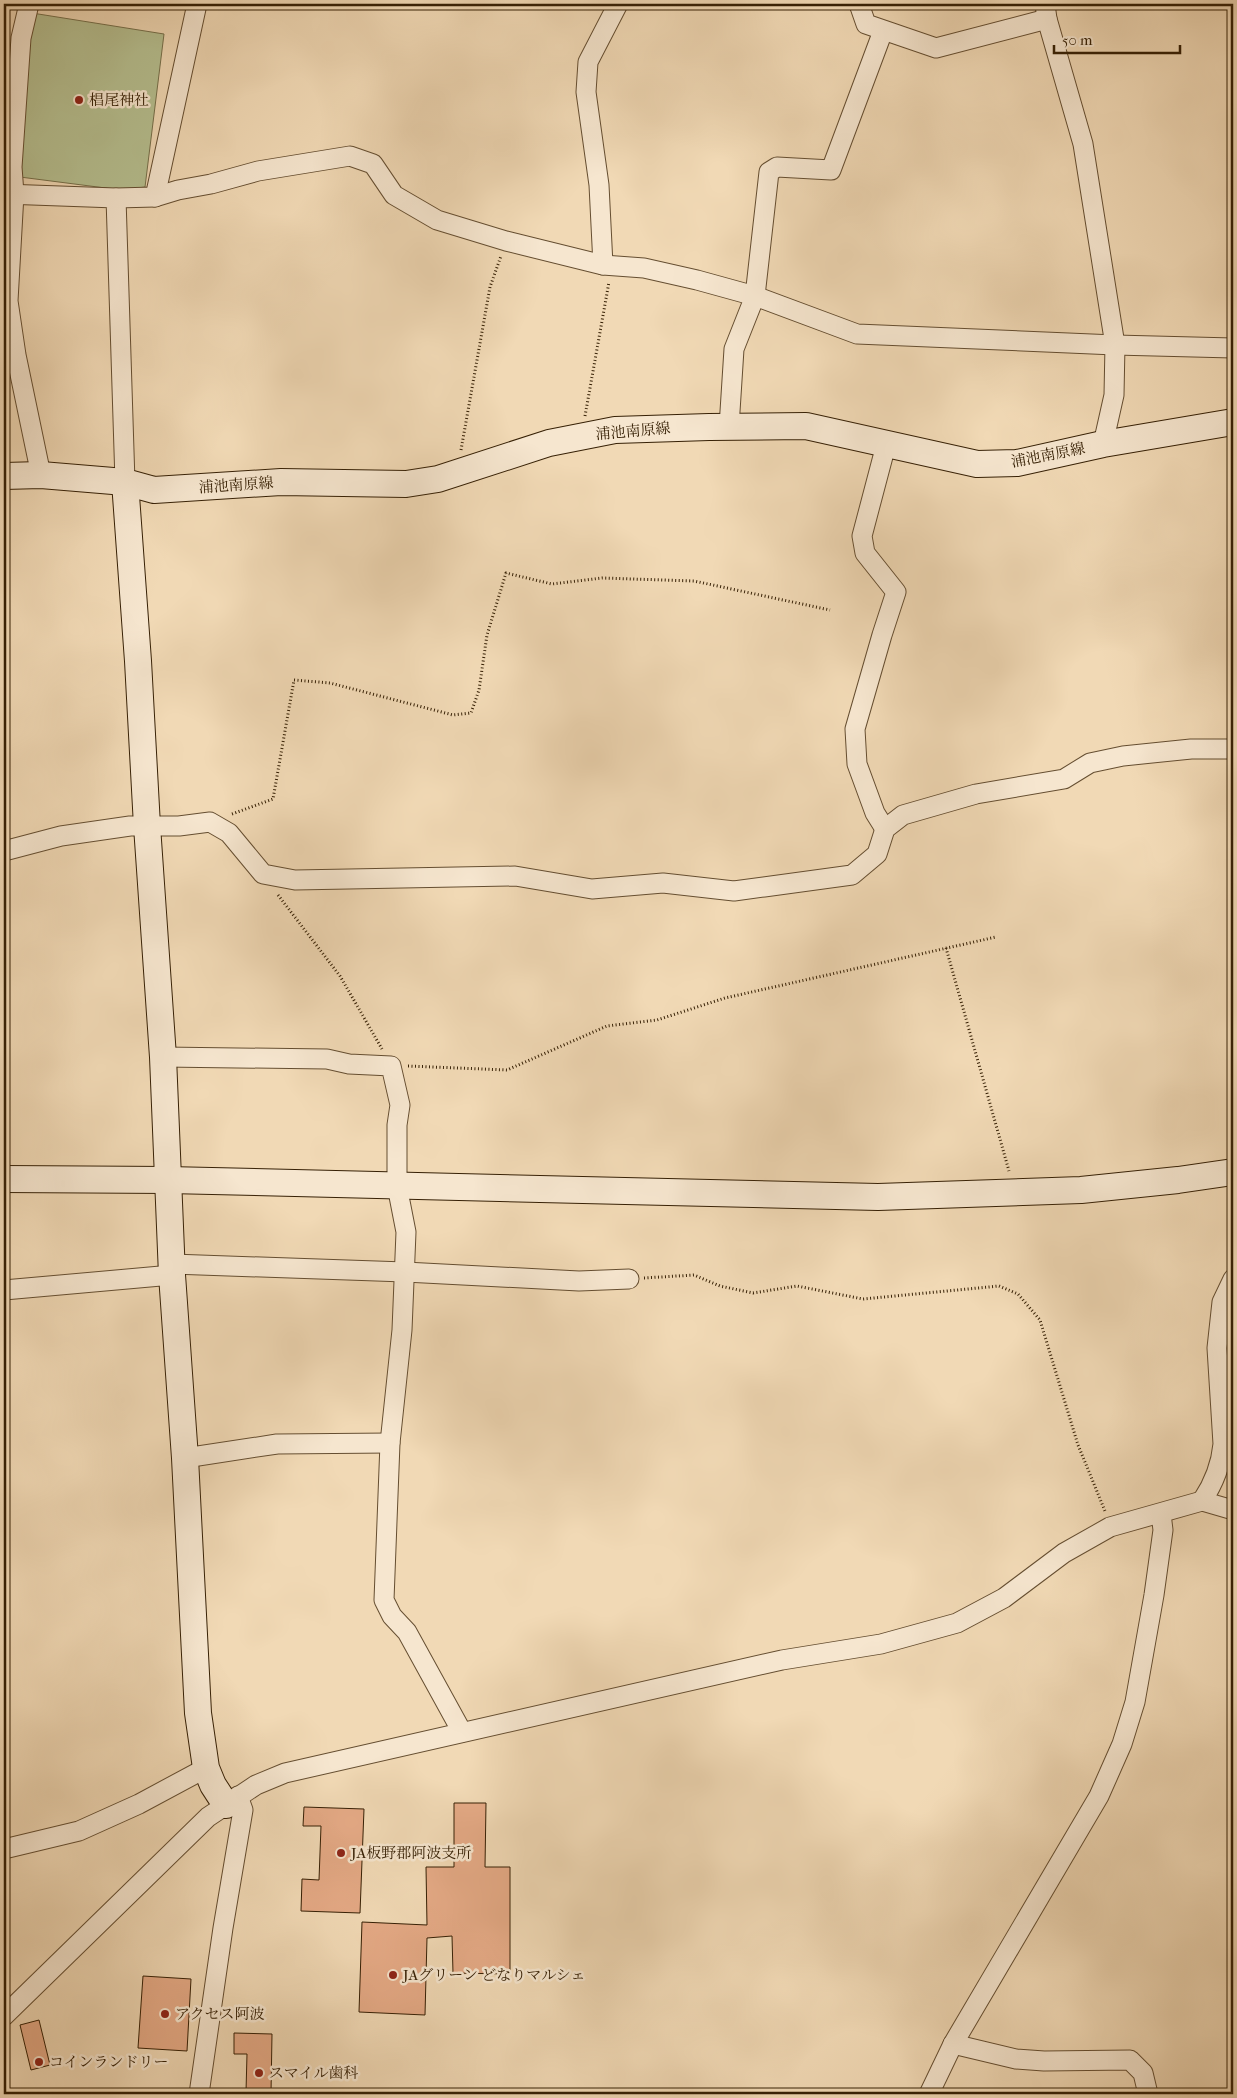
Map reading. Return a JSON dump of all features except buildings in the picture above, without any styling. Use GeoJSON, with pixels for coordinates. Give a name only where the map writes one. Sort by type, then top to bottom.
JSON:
{"type":"FeatureCollection","features":[{"type":"Feature","properties":{"kind":"street"},"geometry":{"type":"LineString","coordinates":[[29,4],[21,38],[9,194],[8,300],[16,355],[42,475]]}},
{"type":"Feature","properties":{"kind":"street"},"geometry":{"type":"LineString","coordinates":[[155,197],[197,4]]}},
{"type":"Feature","properties":{"kind":"street"},"geometry":{"type":"LineString","coordinates":[[603,265],[599,185],[586,92],[588,62],[618,4]]}},
{"type":"Feature","properties":{"kind":"street"},"geometry":{"type":"LineString","coordinates":[[859,4],[866,24],[936,48],[1046,12],[1083,144],[1115,345],[1114,395],[1103,444]]}},
{"type":"Feature","properties":{"kind":"street"},"geometry":{"type":"LineString","coordinates":[[729,426],[734,349],[755,296],[769,172],[777,167],[831,170],[883,31]]}},
{"type":"Feature","properties":{"kind":"street"},"geometry":{"type":"LineString","coordinates":[[9,194],[116,198],[155,197],[258,171],[350,156],[374,164],[394,195],[437,220],[506,241],[603,265],[644,268],[697,280],[755,296],[857,334],[1233,348]]}},
{"type":"Feature","properties":{"kind":"street"},"geometry":{"type":"LineString","coordinates":[[116,198],[125,482],[163,1057],[172,1269],[185,1458],[198,1713],[206,1768],[213,1785],[243,1810],[223,1928],[199,2094]]}},
{"type":"Feature","properties":{"kind":"street","name":"浦池南原線"},"geometry":{"type":"LineString","coordinates":[[4,476],[42,475],[125,482],[154,490],[281,482],[398,484],[438,479],[549,443],[614,430],[729,426],[806,426],[977,464],[1017,464],[1103,444],[1233,422]]}},
{"type":"Feature","properties":{"kind":"street"},"geometry":{"type":"LineString","coordinates":[[885,829],[874,813],[857,764],[855,729],[896,592],[865,553],[862,536],[886,445]]}},
{"type":"Feature","properties":{"kind":"street"},"geometry":{"type":"LineString","coordinates":[[4,852],[61,836],[130,826],[210,822],[230,833],[263,874],[294,880],[515,876],[592,889],[663,883],[734,892],[852,875],[877,854],[885,829],[904,816],[976,794],[1064,779],[1090,763],[1123,756],[1191,749],[1233,749]]}},
{"type":"Feature","properties":{"kind":"street"},"geometry":{"type":"LineString","coordinates":[[163,1057],[326,1059],[349,1064],[392,1066],[400,1105],[397,1125],[398,1186],[406,1232],[402,1330],[390,1443],[384,1600],[392,1616],[407,1632],[462,1732]]}},
{"type":"Feature","properties":{"kind":"street"},"geometry":{"type":"LineString","coordinates":[[4,1179],[168,1180],[878,1197],[1016,1193],[1168,1181],[1233,1172]]}},
{"type":"Feature","properties":{"kind":"street"},"geometry":{"type":"LineString","coordinates":[[4,1290],[172,1269],[405,1272],[580,1282],[629,1279]]}},
{"type":"Feature","properties":{"kind":"street"},"geometry":{"type":"LineString","coordinates":[[1202,1501],[1217,1475],[1222,1459],[1223,1444],[1217,1348],[1222,1302],[1233,1279]]}},
{"type":"Feature","properties":{"kind":"street"},"geometry":{"type":"LineString","coordinates":[[185,1458],[277,1444],[390,1443]]}},
{"type":"Feature","properties":{"kind":"street"},"geometry":{"type":"LineString","coordinates":[[4,2016],[163,1863],[208,1817],[256,1785],[285,1773],[782,1660],[881,1644],[957,1623],[1004,1598],[1064,1552],[1110,1526],[1161,1514],[1202,1501],[1233,1510]]}},
{"type":"Feature","properties":{"kind":"street"},"geometry":{"type":"LineString","coordinates":[[929,2094],[953,2044],[1099,1796],[1122,1744],[1135,1702],[1154,1595],[1163,1530],[1161,1514]]}},
{"type":"Feature","properties":{"kind":"street"},"geometry":{"type":"LineString","coordinates":[[4,1849],[79,1831],[139,1804],[206,1768]]}},
{"type":"Feature","properties":{"kind":"street"},"geometry":{"type":"LineString","coordinates":[[953,2044],[1016,2059],[1044,2061],[1130,2060],[1142,2073],[1148,2094]]}},
{"type":"Feature","properties":{"kind":"path"},"geometry":{"type":"LineString","coordinates":[[457,473],[490,287],[506,241]]}},
{"type":"Feature","properties":{"kind":"path"},"geometry":{"type":"LineString","coordinates":[[581,437],[609,282],[603,265]]}},
{"type":"Feature","properties":{"kind":"path"},"geometry":{"type":"LineString","coordinates":[[210,822],[273,799],[294,680],[330,683],[454,715],[471,713],[479,690],[487,635],[506,574],[552,584],[602,578],[694,581],[830,610]]}},
{"type":"Feature","properties":{"kind":"path"},"geometry":{"type":"LineString","coordinates":[[263,874],[340,976],[392,1066],[506,1070],[607,1026],[657,1020],[725,998],[996,937]]}},
{"type":"Feature","properties":{"kind":"path"},"geometry":{"type":"LineString","coordinates":[[946,948],[1016,1193]]}},
{"type":"Feature","properties":{"kind":"path"},"geometry":{"type":"LineString","coordinates":[[629,1279],[694,1275],[720,1286],[753,1293],[797,1286],[863,1299],[999,1286],[1018,1294],[1040,1320],[1078,1444],[1110,1526]]}},
{"type":"Feature","properties":{"kind":"green space"},"geometry":{"type":"Polygon","coordinates":[[[32,13],[164,34],[145,187],[121,190],[20,177],[32,13]]]}},
{"type":"Feature","properties":{"kind":"place","name":"椙尾神社"},"geometry":{"type":"Point","coordinates":[79,100]}},
{"type":"Feature","properties":{"kind":"place","name":"JA板野郡阿波支所"},"geometry":{"type":"Point","coordinates":[341,1853]}},
{"type":"Feature","properties":{"kind":"place","name":"JAグリーン どなりマルシェ"},"geometry":{"type":"Point","coordinates":[393,1975]}},
{"type":"Feature","properties":{"kind":"place","name":"アクセス阿波"},"geometry":{"type":"Point","coordinates":[165,2014]}},
{"type":"Feature","properties":{"kind":"place","name":"コインランドリー"},"geometry":{"type":"Point","coordinates":[39,2062]}},
{"type":"Feature","properties":{"kind":"place","name":"スマイル歯科"},"geometry":{"type":"Point","coordinates":[259,2073]}}]}
